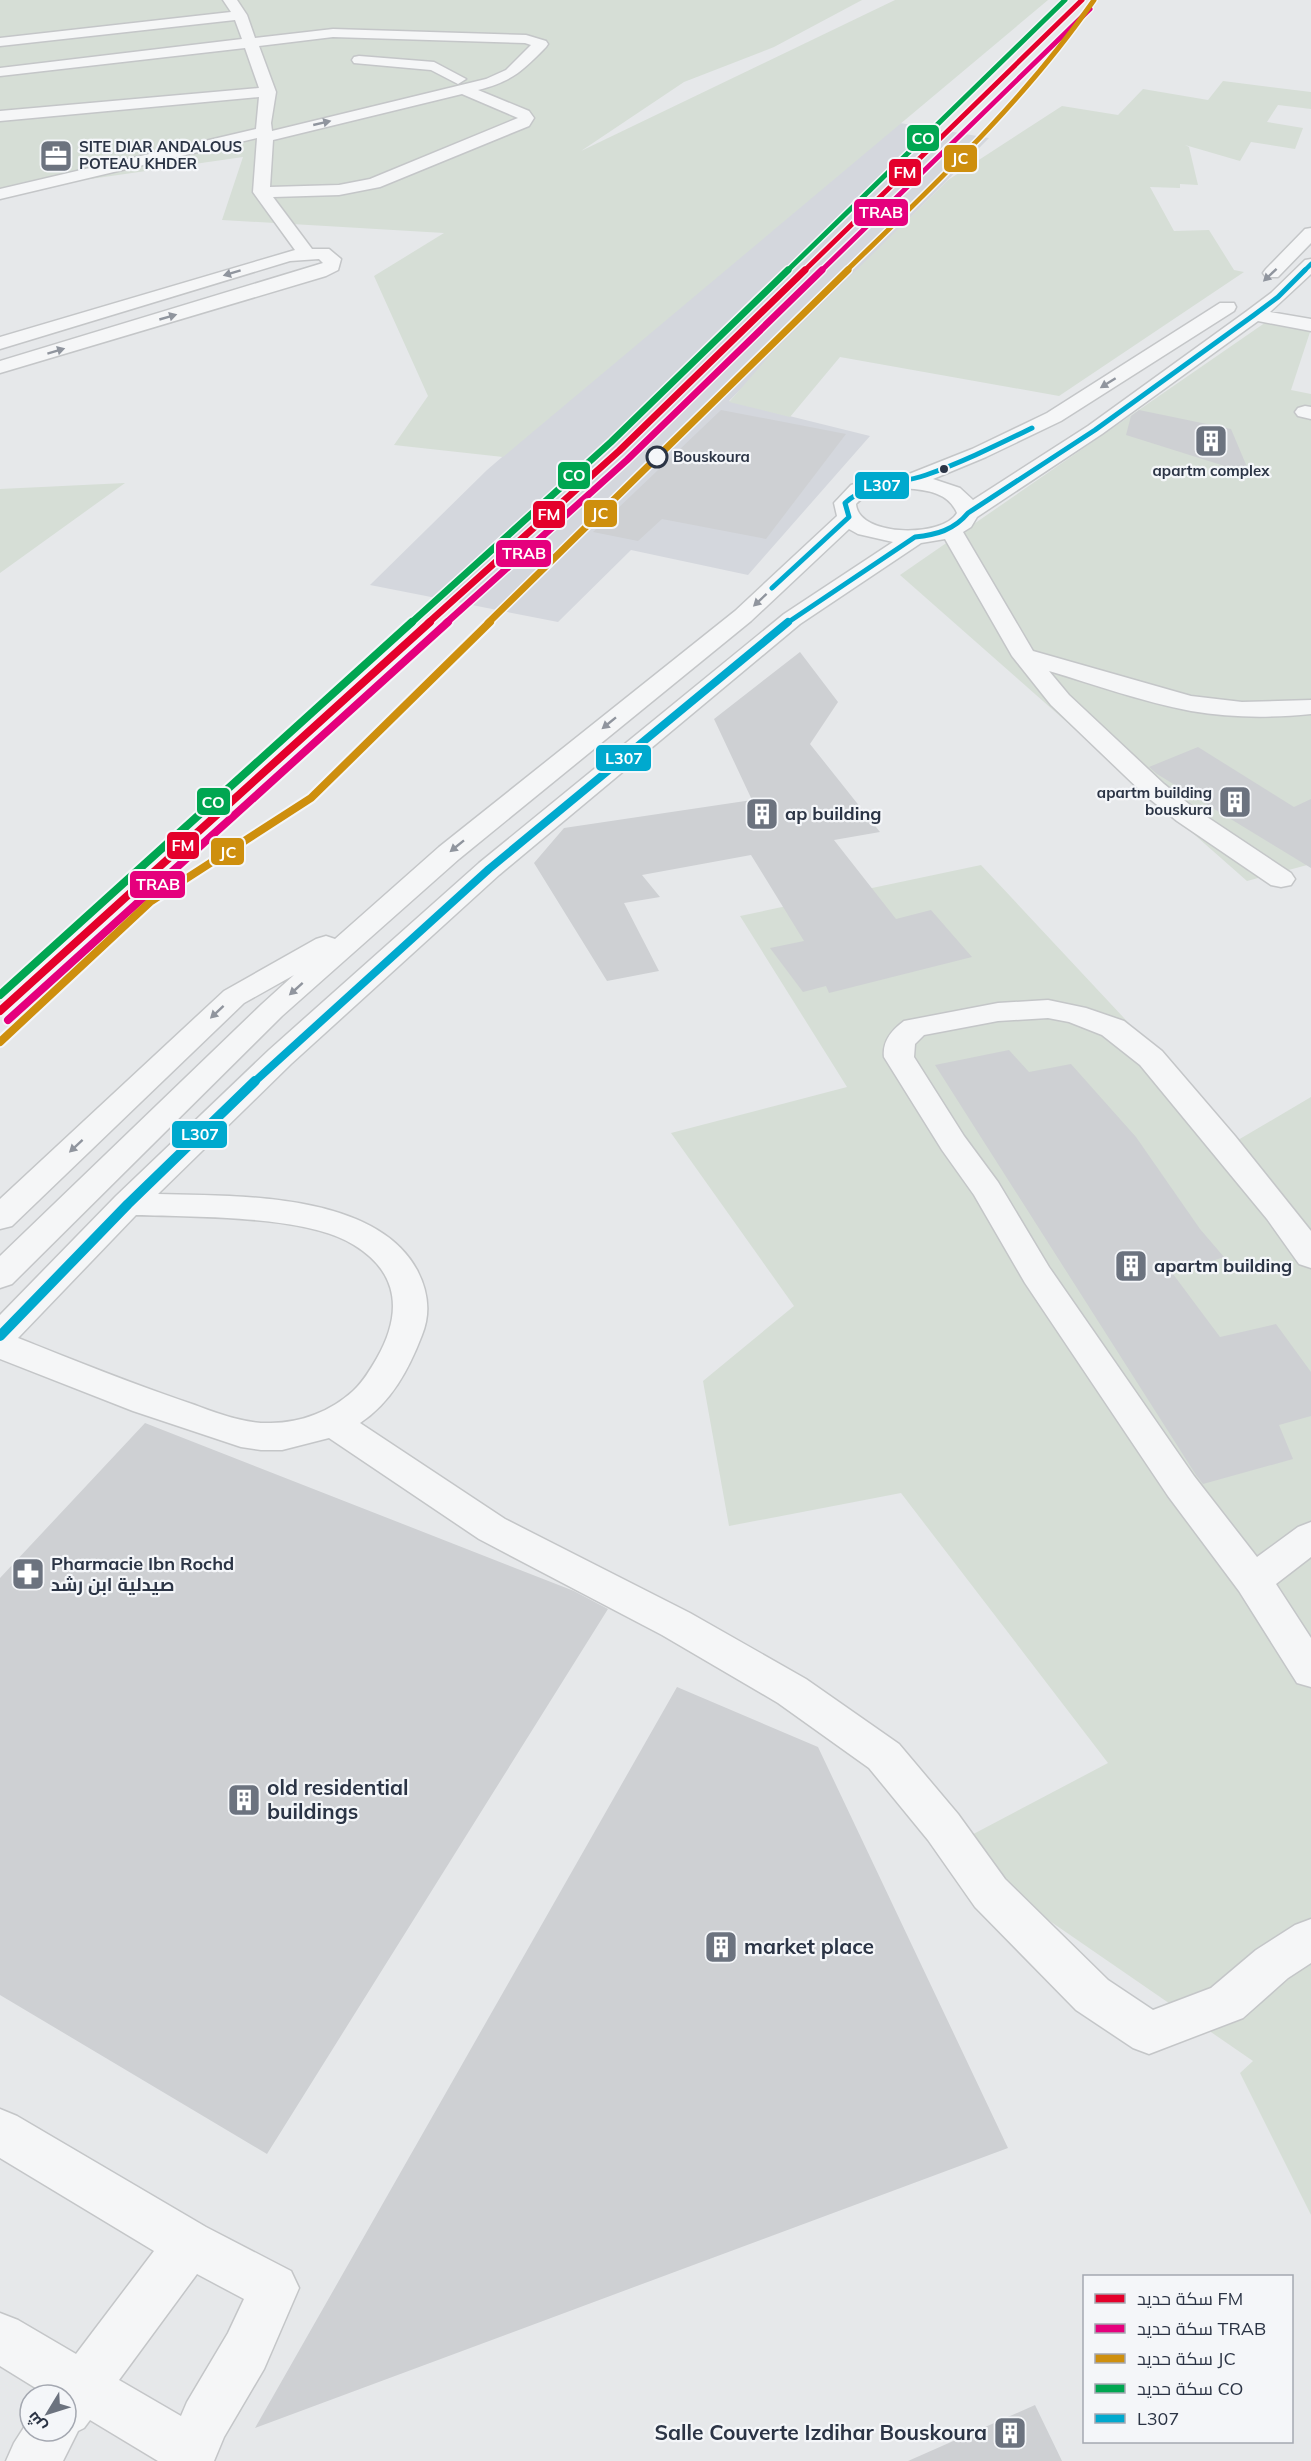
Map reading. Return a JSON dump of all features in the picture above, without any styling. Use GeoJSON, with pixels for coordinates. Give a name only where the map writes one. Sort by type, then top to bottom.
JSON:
{"type":"FeatureCollection","features":[{"type":"Feature","properties":{"kind":"street"},"geometry":{"type":"LineString","coordinates":[[230,0],[241,19],[268,92],[261,192],[306,253]]}},
{"type":"Feature","properties":{"kind":"street"},"geometry":{"type":"LineString","coordinates":[[0,42],[49,40],[241,19]]}},
{"type":"Feature","properties":{"kind":"street"},"geometry":{"type":"LineString","coordinates":[[0,72],[70,67],[250,45],[376,33],[526,39],[541,44],[514,70],[500,79],[461,84],[0,194]]}},
{"type":"Feature","properties":{"kind":"street"},"geometry":{"type":"LineString","coordinates":[[0,50],[49,40]]}},
{"type":"Feature","properties":{"kind":"street"},"geometry":{"type":"LineString","coordinates":[[49,40],[70,67]]}},
{"type":"Feature","properties":{"kind":"street"},"geometry":{"type":"LineString","coordinates":[[261,192],[339,190],[374,183],[523,123],[526,118],[524,114],[461,84],[442,69],[423,64],[359,60]]}},
{"type":"Feature","properties":{"kind":"street"},"geometry":{"type":"LineString","coordinates":[[0,80],[70,67]]}},
{"type":"Feature","properties":{"kind":"street"},"geometry":{"type":"LineString","coordinates":[[0,116],[268,92]]}},
{"type":"Feature","properties":{"kind":"street"},"geometry":{"type":"LineString","coordinates":[[907,482],[979,453],[1054,417],[1170,345],[1249,291],[1287,259],[1311,233]]}},
{"type":"Feature","properties":{"kind":"street"},"geometry":{"type":"LineString","coordinates":[[0,343],[288,256],[323,253],[332,259],[332,266],[320,272],[0,367]]}},
{"type":"Feature","properties":{"kind":"street"},"geometry":{"type":"LineString","coordinates":[[0,1336],[128,1204],[280,1057],[489,869],[792,619],[915,537],[959,522],[1095,430],[1278,297],[1311,264]]}},
{"type":"Feature","properties":{"kind":"street"},"geometry":{"type":"LineString","coordinates":[[1254,315],[1311,325]]}},
{"type":"Feature","properties":{"kind":"street"},"geometry":{"type":"LineString","coordinates":[[915,537],[883,534],[861,526],[849,518],[845,503],[857,491],[872,485],[907,482],[939,487],[959,498],[967,507],[959,522]]}},
{"type":"Feature","properties":{"kind":"street"},"geometry":{"type":"LineString","coordinates":[[0,1276],[272,1010],[375,918],[449,853],[743,616],[849,518]]}},
{"type":"Feature","properties":{"kind":"street"},"geometry":{"type":"LineString","coordinates":[[959,522],[1024,656],[1060,700],[1155,790],[1202,827],[1281,879]]}},
{"type":"Feature","properties":{"kind":"street"},"geometry":{"type":"LineString","coordinates":[[1024,656],[1175,700],[1217,707],[1257,709],[1311,707]]}},
{"type":"Feature","properties":{"kind":"street"},"geometry":{"type":"LineString","coordinates":[[0,1218],[234,997],[375,918]]}},
{"type":"Feature","properties":{"kind":"street"},"geometry":{"type":"LineString","coordinates":[[1311,1256],[1231,1152],[1150,1058],[1113,1028],[1076,1014],[1048,1009],[1028,1010],[980,1015],[915,1028],[904,1035],[900,1042],[897,1048],[898,1057],[987,1190],[1036,1275],[1181,1486],[1253,1580],[1311,1671]]}},
{"type":"Feature","properties":{"kind":"street"},"geometry":{"type":"LineString","coordinates":[[0,1345],[176,1412],[231,1431],[266,1438],[289,1437],[314,1430],[362,1403],[378,1386],[408,1333],[411,1307],[408,1284],[391,1258],[368,1238],[333,1221],[296,1214],[128,1204]]}},
{"type":"Feature","properties":{"kind":"street"},"geometry":{"type":"LineString","coordinates":[[331,1421],[492,1530],[676,1624],[792,1691],[884,1756],[943,1827],[990,1893],[1092,1995],[1149,2033],[1227,2003],[1272,1964],[1311,1939]]}},
{"type":"Feature","properties":{"kind":"street"},"geometry":{"type":"LineString","coordinates":[[1253,1580],[1311,1537]]}},
{"type":"Feature","properties":{"kind":"street"},"geometry":{"type":"LineString","coordinates":[[0,2132],[189,2244],[274,2288],[246,2351],[205,2420],[192,2452],[78,2401]]}},
{"type":"Feature","properties":{"kind":"street"},"geometry":{"type":"LineString","coordinates":[[78,2394],[189,2244]]}},
{"type":"Feature","properties":{"kind":"street"},"geometry":{"type":"LineString","coordinates":[[0,2338],[55,2383]]}},
{"type":"Feature","properties":{"kind":"street"},"geometry":{"type":"LineString","coordinates":[[32,2461],[44,2443]]}},
{"type":"Feature","properties":{"kind":"shaded area"},"geometry":{"type":"Polygon","coordinates":[[[0,0],[862,0],[774,47],[684,82],[581,151],[895,0],[1048,0],[503,457],[394,445],[428,396],[374,276],[444,233],[222,220],[243,157],[0,192],[0,0]]]}},
{"type":"Feature","properties":{"kind":"shaded area"},"geometry":{"type":"Polygon","coordinates":[[[1223,81],[1311,92],[1311,109],[1278,105],[1267,122],[1303,128],[1295,149],[1251,142],[1240,161],[1185,145],[1189,147],[1198,185],[1180,184],[1180,188],[1150,187],[1174,231],[1209,230],[1234,270],[1244,272],[1059,396],[840,357],[790,417],[729,402],[770,355],[948,180],[1062,106],[1118,115],[1143,89],[1208,100],[1223,81]]]}},
{"type":"Feature","properties":{"kind":"shaded area"},"geometry":{"type":"Polygon","coordinates":[[[894,122],[989,138],[729,401],[870,436],[748,575],[631,550],[558,622],[370,585],[487,470],[894,122]]]}},
{"type":"Feature","properties":{"kind":"shaded area"},"geometry":{"type":"Polygon","coordinates":[[[1269,320],[1311,329],[1291,390],[1311,394],[1311,864],[1247,881],[900,575],[1269,320]]]}},
{"type":"Feature","properties":{"kind":"shaded area"},"geometry":{"type":"Polygon","coordinates":[[[125,483],[0,573],[0,489],[125,483]]]}},
{"type":"Feature","properties":{"kind":"shaded area"},"geometry":{"type":"Polygon","coordinates":[[[981,865],[1238,1140],[1311,1097],[1311,2215],[1240,2073],[1253,2061],[945,1849],[1108,1763],[901,1493],[729,1526],[703,1381],[794,1306],[671,1133],[847,1087],[740,916],[981,865]]]}},
{"type":"Feature","properties":{"kind":"building"},"geometry":{"type":"Polygon","coordinates":[[[721,410],[846,434],[766,539],[662,519],[638,541],[593,532],[721,410]]]}},
{"type":"Feature","properties":{"kind":"building","name":"apartm complex"},"geometry":{"type":"Polygon","coordinates":[[[1139,410],[1231,429],[1250,474],[1126,435],[1131,416],[1139,410]]]}},
{"type":"Feature","properties":{"kind":"building","name":"ap building"},"geometry":{"type":"Polygon","coordinates":[[[800,652],[838,702],[810,744],[880,832],[834,840],[896,919],[931,910],[972,957],[829,993],[826,986],[803,992],[770,948],[804,941],[751,855],[642,875],[660,897],[624,903],[659,971],[607,981],[534,863],[564,828],[752,800],[714,719],[800,652]]]}},
{"type":"Feature","properties":{"kind":"building","name":"apartm building bouskura"},"geometry":{"type":"Polygon","coordinates":[[[1198,747],[1294,807],[1311,799],[1311,868],[1149,767],[1198,747]]]}},
{"type":"Feature","properties":{"kind":"building","name":"apartm building"},"geometry":{"type":"Polygon","coordinates":[[[1009,1050],[1029,1072],[1071,1064],[1136,1137],[1200,1229],[1224,1257],[1173,1274],[1220,1337],[1276,1324],[1311,1372],[1311,1416],[1279,1425],[1293,1459],[1203,1484],[1196,1475],[935,1065],[1009,1050]]]}},
{"type":"Feature","properties":{"kind":"building","name":"old residential buildings"},"geometry":{"type":"Polygon","coordinates":[[[145,1423],[574,1591],[608,1609],[267,2154],[0,1995],[0,1578],[145,1423]]]}},
{"type":"Feature","properties":{"kind":"building","name":"market place"},"geometry":{"type":"Polygon","coordinates":[[[677,1687],[818,1747],[1008,2148],[255,2428],[677,1687]]]}},
{"type":"Feature","properties":{"kind":"building","name":"Salle Couverte Izdihar Bouskoura"},"geometry":{"type":"Polygon","coordinates":[[[1035,2405],[1062,2461],[908,2461],[1035,2405]]]}},
{"type":"Feature","properties":{"kind":"rail line","name":"CO"},"geometry":{"type":"LineString","coordinates":[[0,995],[611,442],[1065,0]]}},
{"type":"Feature","properties":{"kind":"rail line","name":"FM"},"geometry":{"type":"LineString","coordinates":[[0,1011],[619,451],[1082,0]]}},
{"type":"Feature","properties":{"kind":"rail line","name":"JC"},"geometry":{"type":"LineString","coordinates":[[0,1042],[150,902],[311,798],[963,156],[1072,32],[1094,0]]}},
{"type":"Feature","properties":{"kind":"rail line","name":"TRAB"},"geometry":{"type":"LineString","coordinates":[[8,1020],[627,460],[1090,9]]}},
{"type":"Feature","properties":{"kind":"transit line","name":"L307"},"geometry":{"type":"LineString","coordinates":[[0,1336],[128,1204],[280,1057],[489,869],[792,619],[915,537],[931,535],[951,528],[968,513],[1095,430],[1278,297],[1311,264]]}},
{"type":"Feature","properties":{"kind":"transit line","name":"L307"},"geometry":{"type":"LineString","coordinates":[[772,588],[849,517],[845,503],[861,490],[868,487],[898,484],[940,470],[1032,428]]}},
{"type":"Feature","properties":{"kind":"place","name":"SITE DIAR ANDALOUS POTEAU KHDER"},"geometry":{"type":"Point","coordinates":[56,156]}},
{"type":"Feature","properties":{"kind":"place","name":"apartm complex"},"geometry":{"type":"Point","coordinates":[1211,441]}},
{"type":"Feature","properties":{"kind":"place","name":"Bouskoura"},"geometry":{"type":"Point","coordinates":[657,457]}},
{"type":"Feature","properties":{"kind":"place","name":"apartm building bouskura"},"geometry":{"type":"Point","coordinates":[1235,802]}},
{"type":"Feature","properties":{"kind":"place","name":"ap building"},"geometry":{"type":"Point","coordinates":[762,814]}},
{"type":"Feature","properties":{"kind":"place","name":"apartm building"},"geometry":{"type":"Point","coordinates":[1131,1266]}},
{"type":"Feature","properties":{"kind":"place","name":"Pharmacie Ibn Rochd صيدلية ابن رشد"},"geometry":{"type":"Point","coordinates":[28,1574]}},
{"type":"Feature","properties":{"kind":"place","name":"old residential buildings"},"geometry":{"type":"Point","coordinates":[244,1800]}},
{"type":"Feature","properties":{"kind":"place","name":"market place"},"geometry":{"type":"Point","coordinates":[721,1947]}},
{"type":"Feature","properties":{"kind":"place","name":"Salle Couverte Izdihar Bouskoura"},"geometry":{"type":"Point","coordinates":[1010,2433]}}]}
